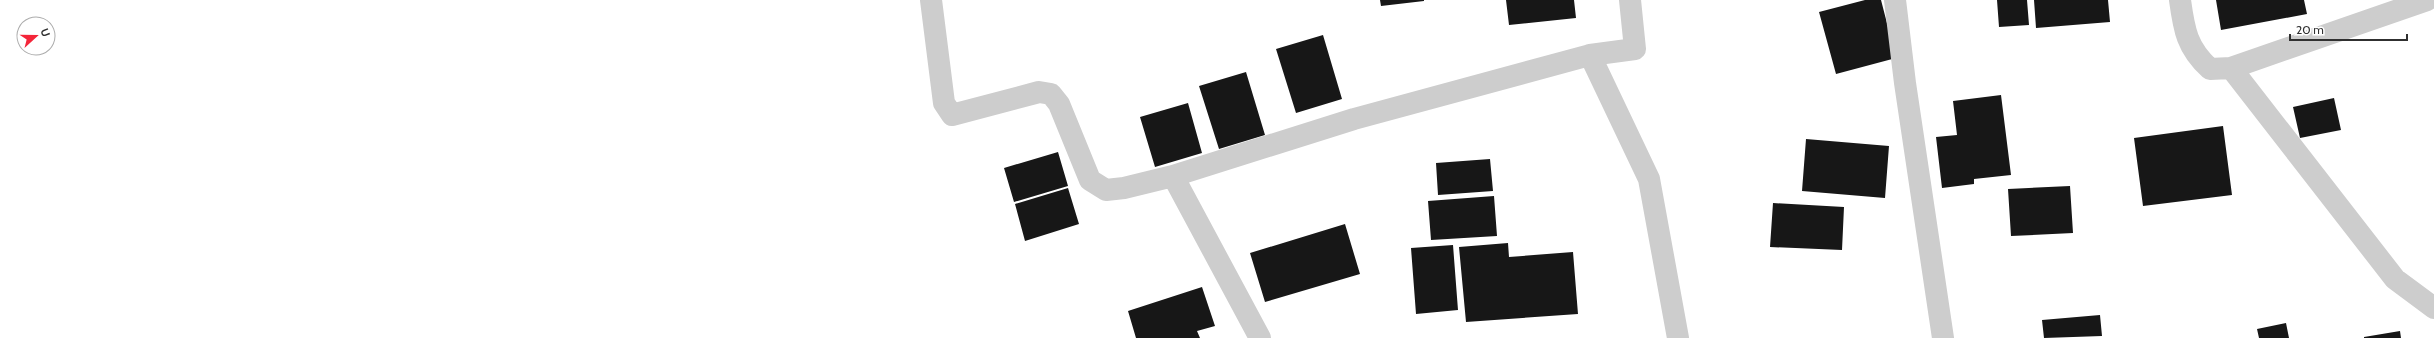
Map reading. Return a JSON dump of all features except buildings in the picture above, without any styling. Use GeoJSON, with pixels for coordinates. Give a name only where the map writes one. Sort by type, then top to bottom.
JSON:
{"type":"FeatureCollection","features":[{"type":"Feature","properties":{"kind":"street"},"geometry":{"type":"LineString","coordinates":[[931,0],[944,103],[952,115],[1039,92],[1051,94],[1059,104],[1090,180],[1106,190],[1124,188],[1173,176],[1354,119],[1590,55],[1635,49],[1630,0]]}},
{"type":"Feature","properties":{"kind":"street"},"geometry":{"type":"LineString","coordinates":[[1895,0],[1906,91],[1943,338]]}},
{"type":"Feature","properties":{"kind":"street"},"geometry":{"type":"LineString","coordinates":[[2180,0],[2186,37],[2197,57],[2210,69],[2231,68],[2427,0]]}},
{"type":"Feature","properties":{"kind":"street"},"geometry":{"type":"LineString","coordinates":[[1590,55],[1649,179],[1678,338]]}},
{"type":"Feature","properties":{"kind":"street"},"geometry":{"type":"LineString","coordinates":[[2231,68],[2395,279],[2434,308]]}},
{"type":"Feature","properties":{"kind":"street"},"geometry":{"type":"LineString","coordinates":[[1173,176],[1260,338]]}}]}
